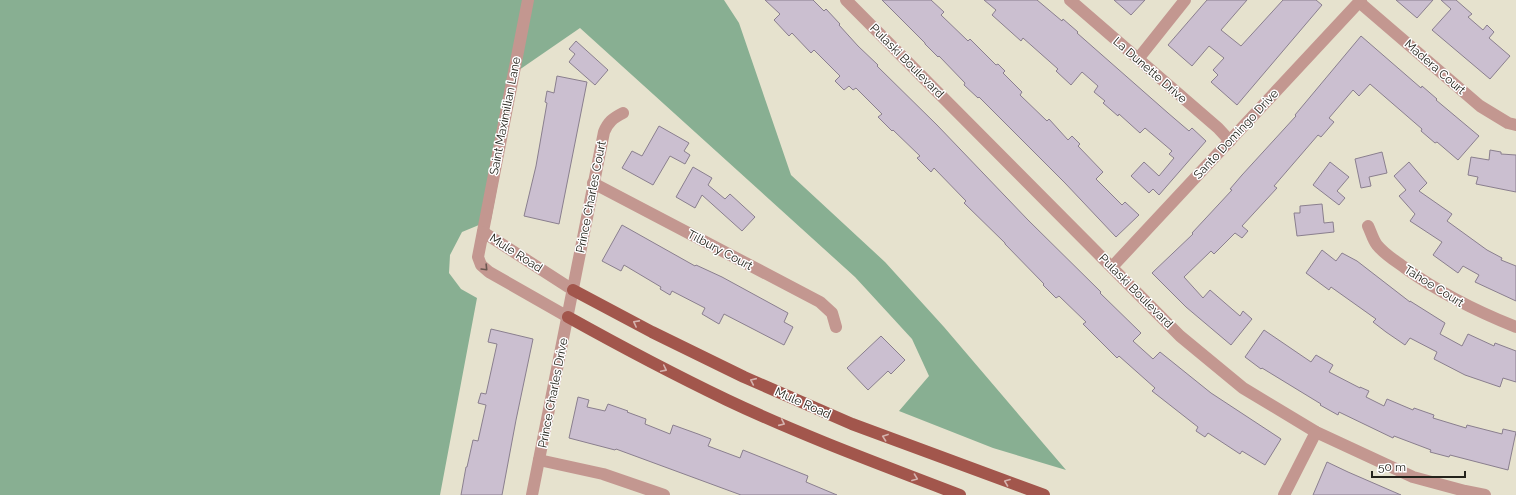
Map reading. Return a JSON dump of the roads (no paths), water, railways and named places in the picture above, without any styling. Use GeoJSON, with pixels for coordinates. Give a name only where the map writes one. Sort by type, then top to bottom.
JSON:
{"type":"FeatureCollection","features":[{"type":"Feature","properties":{"kind":"main road","name":"Mule Road"},"geometry":{"type":"LineString","coordinates":[[573,290],[652,332],[737,373],[852,424],[1044,495]]}},
{"type":"Feature","properties":{"kind":"main road","name":"Mule Road"},"geometry":{"type":"LineString","coordinates":[[568,318],[639,357],[728,400],[846,452],[960,495]]}},
{"type":"Feature","properties":{"kind":"street","name":"Saint Maximilian Lane"},"geometry":{"type":"LineString","coordinates":[[483,232],[528,0]]}},
{"type":"Feature","properties":{"kind":"street","name":"Pulaski Boulevard"},"geometry":{"type":"LineString","coordinates":[[846,0],[1180,336],[1243,388],[1316,432],[1413,477],[1485,495]]}},
{"type":"Feature","properties":{"kind":"street","name":"La Dunette Drive"},"geometry":{"type":"LineString","coordinates":[[1070,0],[1218,128],[1230,141]]}},
{"type":"Feature","properties":{"kind":"street"},"geometry":{"type":"LineString","coordinates":[[1138,59],[1185,0]]}},
{"type":"Feature","properties":{"kind":"street","name":"Santo Domingo Drive"},"geometry":{"type":"LineString","coordinates":[[1112,267],[1360,1]]}},
{"type":"Feature","properties":{"kind":"street","name":"Madera Court"},"geometry":{"type":"LineString","coordinates":[[1360,1],[1480,106],[1508,123],[1516,125]]}},
{"type":"Feature","properties":{"kind":"street","name":"Prince Charles Court"},"geometry":{"type":"LineString","coordinates":[[573,290],[604,132],[607,124],[613,118],[622,113]]}},
{"type":"Feature","properties":{"kind":"street","name":"Tilbury Court"},"geometry":{"type":"LineString","coordinates":[[593,184],[820,302],[832,313],[836,327]]}},
{"type":"Feature","properties":{"kind":"street","name":"Tahoe Court"},"geometry":{"type":"LineString","coordinates":[[1368,226],[1376,244],[1388,256],[1411,272],[1444,294],[1482,313],[1516,327]]}},
{"type":"Feature","properties":{"kind":"street","name":"Mule Road"},"geometry":{"type":"LineString","coordinates":[[568,318],[484,268],[478,257],[483,232],[573,290]]}},
{"type":"Feature","properties":{"kind":"street","name":"Prince Charles Drive"},"geometry":{"type":"LineString","coordinates":[[532,495],[573,290]]}},
{"type":"Feature","properties":{"kind":"street"},"geometry":{"type":"LineString","coordinates":[[1284,495],[1316,432]]}},
{"type":"Feature","properties":{"kind":"street"},"geometry":{"type":"LineString","coordinates":[[539,460],[603,474],[664,495]]}}]}
